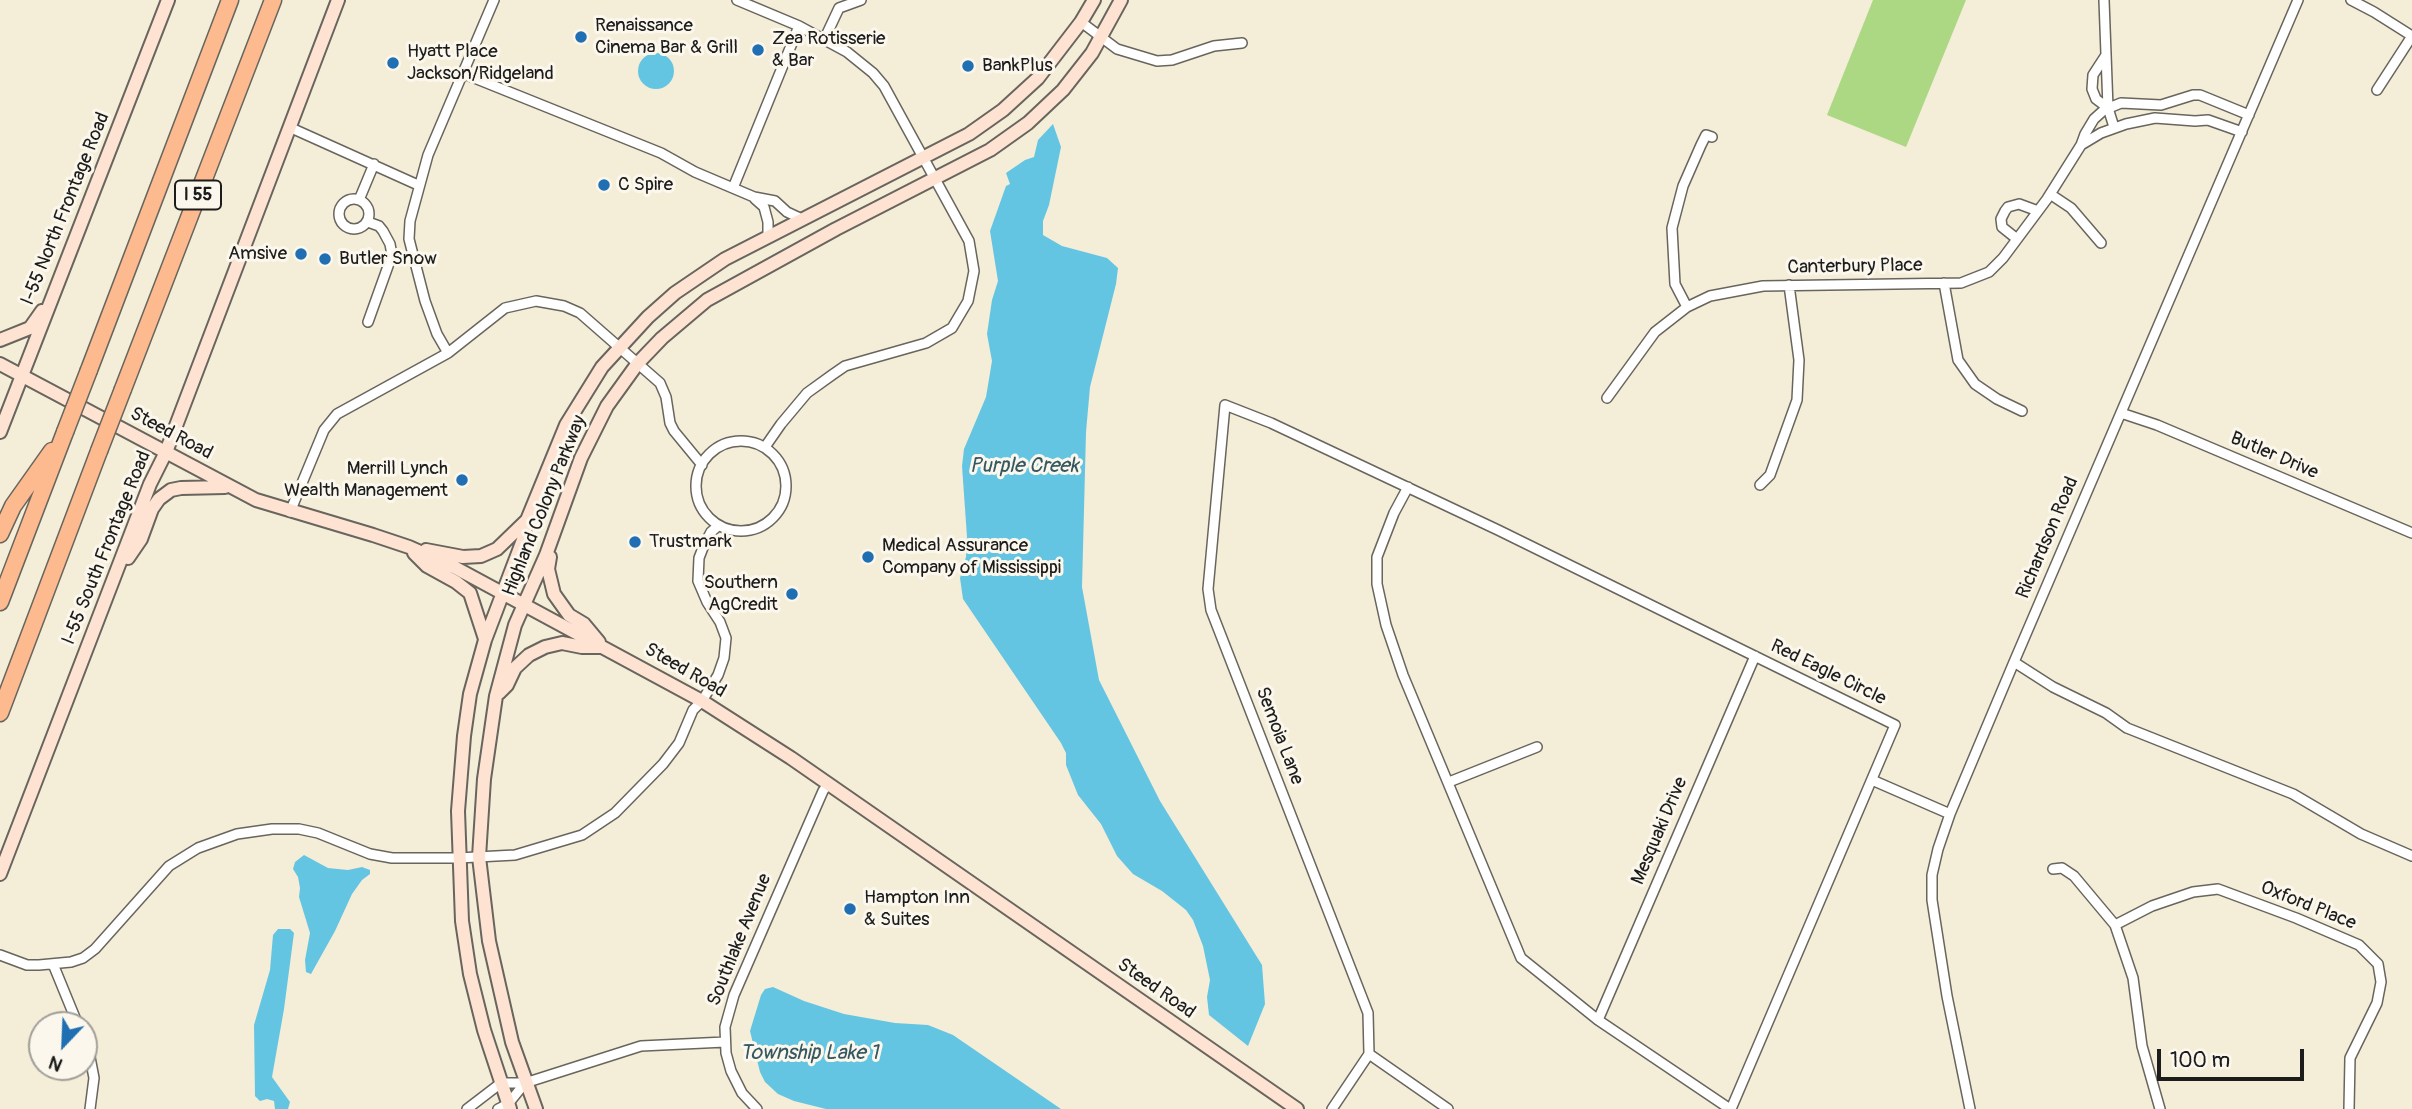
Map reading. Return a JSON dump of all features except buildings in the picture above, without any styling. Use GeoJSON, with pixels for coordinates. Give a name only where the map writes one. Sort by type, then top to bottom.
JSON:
{"type":"FeatureCollection","features":[{"type":"Feature","properties":{"kind":"highway","name":"I 55"},"geometry":{"type":"LineString","coordinates":[[0,602],[230,0]]}},
{"type":"Feature","properties":{"kind":"highway","name":"I 55"},"geometry":{"type":"LineString","coordinates":[[0,713],[274,0]]}},
{"type":"Feature","properties":{"kind":"highway"},"geometry":{"type":"LineString","coordinates":[[0,534],[13,506],[65,432]]}},
{"type":"Feature","properties":{"kind":"street","name":"I-55 North Frontage Road"},"geometry":{"type":"LineString","coordinates":[[1,429],[168,0]]}},
{"type":"Feature","properties":{"kind":"street","name":"I-55 South Frontage Road"},"geometry":{"type":"LineString","coordinates":[[0,874],[150,484],[166,452],[338,0]]}},
{"type":"Feature","properties":{"kind":"street"},"geometry":{"type":"LineString","coordinates":[[448,353],[430,317],[409,239],[410,221],[428,155],[494,0]]}},
{"type":"Feature","properties":{"kind":"street"},"geometry":{"type":"LineString","coordinates":[[737,0],[799,26],[824,40],[859,61],[884,86],[969,242],[974,271],[968,301],[952,328],[926,342],[845,366],[807,393],[765,447]]}},
{"type":"Feature","properties":{"kind":"street"},"geometry":{"type":"LineString","coordinates":[[824,40],[839,8],[861,0]]}},
{"type":"Feature","properties":{"kind":"street","name":"Highland Colony Parkway"},"geometry":{"type":"LineString","coordinates":[[505,1107],[502,1083],[484,1030],[470,974],[462,921],[458,811],[464,736],[470,694],[485,640],[523,540],[527,520],[566,425],[602,367],[619,347],[648,317],[697,276],[768,236],[969,134],[1003,110],[1038,78],[1081,22],[1094,0]]}},
{"type":"Feature","properties":{"kind":"street","name":"Highland Colony Parkway"},"geometry":{"type":"LineString","coordinates":[[536,1109],[525,1083],[500,996],[489,941],[479,858],[484,779],[496,696],[515,625],[555,532],[581,458],[607,406],[638,363],[680,321],[734,284],[937,180],[990,150],[1028,122],[1063,90],[1092,53],[1121,0]]}},
{"type":"Feature","properties":{"kind":"street"},"geometry":{"type":"LineString","coordinates":[[2104,0],[2108,108],[2114,127]]}},
{"type":"Feature","properties":{"kind":"street","name":"Richardson Road"},"geometry":{"type":"LineString","coordinates":[[1970,1109],[1947,996],[1932,900],[1932,875],[1938,849],[2014,662],[2298,0]]}},
{"type":"Feature","properties":{"kind":"street"},"geometry":{"type":"LineString","coordinates":[[2351,0],[2412,36],[2377,90]]}},
{"type":"Feature","properties":{"kind":"street"},"geometry":{"type":"LineString","coordinates":[[1081,22],[1117,48],[1157,61],[1172,61],[1214,46],[1242,43]]}},
{"type":"Feature","properties":{"kind":"street"},"geometry":{"type":"LineString","coordinates":[[733,188],[799,26]]}},
{"type":"Feature","properties":{"kind":"street"},"geometry":{"type":"LineString","coordinates":[[2106,54],[2093,75],[2092,89],[2096,99],[2108,108]]}},
{"type":"Feature","properties":{"kind":"street"},"geometry":{"type":"LineString","coordinates":[[462,73],[662,153],[695,172],[754,197],[775,201],[787,212],[802,219]]}},
{"type":"Feature","properties":{"kind":"street"},"geometry":{"type":"LineString","coordinates":[[2108,108],[2121,103],[2161,105],[2200,95],[2249,115]]}},
{"type":"Feature","properties":{"kind":"street","name":"Canterbury Place"},"geometry":{"type":"LineString","coordinates":[[1607,398],[1655,331],[1687,307],[1710,296],[1763,286],[1961,283],[1989,272],[2050,194],[2081,145],[2089,126],[2108,108]]}},
{"type":"Feature","properties":{"kind":"street","name":"Canterbury Place"},"geometry":{"type":"LineString","coordinates":[[2081,145],[2114,127],[2155,118],[2208,120],[2220,122],[2242,132]]}},
{"type":"Feature","properties":{"kind":"street"},"geometry":{"type":"LineString","coordinates":[[289,127],[418,186]]}},
{"type":"Feature","properties":{"kind":"street"},"geometry":{"type":"LineString","coordinates":[[1687,307],[1675,284],[1672,228],[1683,186],[1701,145],[1706,135],[1712,137]]}},
{"type":"Feature","properties":{"kind":"street"},"geometry":{"type":"LineString","coordinates":[[359,200],[374,164]]}},
{"type":"Feature","properties":{"kind":"street"},"geometry":{"type":"LineString","coordinates":[[2050,194],[2071,208],[2101,243]]}},
{"type":"Feature","properties":{"kind":"street"},"geometry":{"type":"LineString","coordinates":[[754,197],[764,207],[768,236]]}},
{"type":"Feature","properties":{"kind":"street"},"geometry":{"type":"LineString","coordinates":[[350,199],[359,200],[368,207],[368,222],[361,229],[346,228],[339,220],[339,209],[350,199]]}},
{"type":"Feature","properties":{"kind":"street"},"geometry":{"type":"LineString","coordinates":[[2017,239],[2002,227],[2001,219],[2008,207],[2019,204],[2038,211]]}},
{"type":"Feature","properties":{"kind":"street"},"geometry":{"type":"LineString","coordinates":[[368,222],[379,226],[383,231],[392,255],[368,322]]}},
{"type":"Feature","properties":{"kind":"street"},"geometry":{"type":"LineString","coordinates":[[1944,283],[1958,360],[1975,384],[2022,411]]}},
{"type":"Feature","properties":{"kind":"street"},"geometry":{"type":"LineString","coordinates":[[1760,485],[1770,475],[1797,400],[1799,360],[1789,285]]}},
{"type":"Feature","properties":{"kind":"street"},"geometry":{"type":"LineString","coordinates":[[0,340],[30,328],[51,300]]}},
{"type":"Feature","properties":{"kind":"street"},"geometry":{"type":"LineString","coordinates":[[290,512],[324,430],[337,414],[448,353],[505,308],[536,301],[572,309],[660,383],[666,397],[670,423],[702,465]]}},
{"type":"Feature","properties":{"kind":"street","name":"Steed Road"},"geometry":{"type":"LineString","coordinates":[[0,363],[228,487],[290,512],[409,547],[502,592],[702,701],[828,784],[1297,1109]]}},
{"type":"Feature","properties":{"kind":"street"},"geometry":{"type":"LineString","coordinates":[[0,402],[1,429]]}},
{"type":"Feature","properties":{"kind":"street","name":"Semoia Lane"},"geometry":{"type":"LineString","coordinates":[[1271,423],[1225,405],[1208,589],[1211,610],[1368,1013],[1369,1054]]}},
{"type":"Feature","properties":{"kind":"street","name":"Butler Drive"},"geometry":{"type":"LineString","coordinates":[[2121,413],[2157,425],[2412,533]]}},
{"type":"Feature","properties":{"kind":"street","name":"Red Eagle Circle"},"geometry":{"type":"LineString","coordinates":[[1271,423],[1895,725],[1731,1109]]}},
{"type":"Feature","properties":{"kind":"street"},"geometry":{"type":"LineString","coordinates":[[742,441],[765,447],[779,461],[787,479],[786,490],[776,516],[762,527],[753,530],[733,531],[718,526],[703,511],[696,493],[698,473],[702,465],[713,449],[731,442],[742,441]]}},
{"type":"Feature","properties":{"kind":"street"},"geometry":{"type":"LineString","coordinates":[[116,575],[141,539],[152,509],[159,499],[181,488],[228,487]]}},
{"type":"Feature","properties":{"kind":"street"},"geometry":{"type":"LineString","coordinates":[[1408,487],[1394,513],[1377,557],[1377,584],[1385,625],[1403,675],[1521,958],[1598,1020],[1731,1109]]}},
{"type":"Feature","properties":{"kind":"street"},"geometry":{"type":"LineString","coordinates":[[409,547],[463,557],[481,556],[497,549],[527,520]]}},
{"type":"Feature","properties":{"kind":"street"},"geometry":{"type":"LineString","coordinates":[[0,955],[27,965],[71,962],[96,948],[169,866],[198,848],[237,834],[272,829],[299,829],[318,833],[370,854],[392,858],[479,858],[515,855],[582,835],[615,814],[663,764],[679,743],[693,710],[718,675],[724,658],[726,638],[698,581],[699,558],[711,532],[718,526]]}},
{"type":"Feature","properties":{"kind":"street"},"geometry":{"type":"LineString","coordinates":[[555,532],[548,569],[554,594],[569,615],[584,624],[604,647]]}},
{"type":"Feature","properties":{"kind":"street"},"geometry":{"type":"LineString","coordinates":[[409,547],[427,566],[470,593],[485,640]]}},
{"type":"Feature","properties":{"kind":"street"},"geometry":{"type":"LineString","coordinates":[[496,696],[507,685],[515,668],[529,655],[545,647],[562,643],[604,647]]}},
{"type":"Feature","properties":{"kind":"street","name":"Mesquaki Drive"},"geometry":{"type":"LineString","coordinates":[[1598,1020],[1755,656]]}},
{"type":"Feature","properties":{"kind":"street"},"geometry":{"type":"LineString","coordinates":[[2014,662],[2053,687],[2106,713],[2127,728],[2293,794],[2361,834],[2412,856]]}},
{"type":"Feature","properties":{"kind":"street"},"geometry":{"type":"LineString","coordinates":[[1449,782],[1537,747]]}},
{"type":"Feature","properties":{"kind":"street"},"geometry":{"type":"LineString","coordinates":[[1872,780],[1950,814]]}},
{"type":"Feature","properties":{"kind":"street","name":"Southlake Avenue"},"geometry":{"type":"LineString","coordinates":[[757,1109],[736,1082],[726,1053],[725,1027],[731,1003],[811,817],[828,784]]}},
{"type":"Feature","properties":{"kind":"street"},"geometry":{"type":"LineString","coordinates":[[2053,869],[2062,868],[2074,877],[2115,925],[2133,978],[2142,1046],[2160,1109]]}},
{"type":"Feature","properties":{"kind":"street","name":"Oxford Place"},"geometry":{"type":"LineString","coordinates":[[2115,925],[2152,906],[2193,892],[2218,889],[2359,945],[2378,964],[2381,982],[2377,1003],[2350,1058],[2349,1109]]}},
{"type":"Feature","properties":{"kind":"street"},"geometry":{"type":"LineString","coordinates":[[53,964],[72,1011]]}},
{"type":"Feature","properties":{"kind":"street"},"geometry":{"type":"LineString","coordinates":[[467,1109],[502,1083],[525,1083],[642,1046],[725,1042]]}},
{"type":"Feature","properties":{"kind":"street"},"geometry":{"type":"LineString","coordinates":[[1332,1109],[1369,1054],[1448,1109]]}},
{"type":"Feature","properties":{"kind":"street"},"geometry":{"type":"LineString","coordinates":[[90,1109],[94,1081]]}},
{"type":"Feature","properties":{"kind":"street"},"geometry":{"type":"LineString","coordinates":[[505,1107],[525,1083]]}},
{"type":"Feature","properties":{"kind":"green space"},"geometry":{"type":"Polygon","coordinates":[[[1873,0],[1966,0],[1906,147],[1827,115],[1873,0]]]}},
{"type":"Feature","properties":{"kind":"water"},"geometry":{"type":"Polygon","coordinates":[[[656,53],[669,58],[674,71],[669,84],[656,89],[643,84],[638,71],[643,58],[656,53]]]}},
{"type":"Feature","properties":{"kind":"water","name":"Purple Creek"},"geometry":{"type":"Polygon","coordinates":[[[1053,124],[1061,147],[1043,221],[1043,235],[1062,246],[1107,258],[1118,268],[1090,387],[1086,432],[1082,587],[1099,680],[1160,801],[1262,965],[1265,1004],[1248,1046],[1209,1015],[1207,997],[1210,980],[1203,946],[1193,920],[1186,910],[1162,891],[1133,874],[1117,856],[1101,824],[1078,795],[1061,743],[963,599],[960,578],[966,557],[967,537],[962,466],[964,449],[986,397],[992,361],[987,334],[998,281],[990,231],[1006,186],[1010,184],[1006,173],[1034,157],[1038,140],[1053,124]]]}},
{"type":"Feature","properties":{"kind":"water"},"geometry":{"type":"Polygon","coordinates":[[[304,855],[328,868],[348,870],[362,867],[370,870],[370,874],[352,894],[311,974],[306,972],[305,960],[310,933],[299,897],[298,877],[293,869],[295,862],[304,855]]]}},
{"type":"Feature","properties":{"kind":"water"},"geometry":{"type":"Polygon","coordinates":[[[278,929],[290,929],[294,933],[272,1077],[290,1102],[288,1109],[275,1109],[274,1101],[260,1101],[255,1096],[254,1025],[270,970],[273,935],[278,929]]]}},
{"type":"Feature","properties":{"kind":"water","name":"Township Lake 1"},"geometry":{"type":"Polygon","coordinates":[[[773,987],[844,1014],[895,1023],[928,1025],[953,1035],[1061,1109],[826,1109],[794,1101],[778,1094],[765,1082],[750,1031],[761,995],[765,989],[773,987]]]}},
{"type":"Feature","properties":{"kind":"place","name":"Renaissance Cinema Bar & Grill"},"geometry":{"type":"Point","coordinates":[581,37]}},
{"type":"Feature","properties":{"kind":"place","name":"Zea Rotisserie & Bar"},"geometry":{"type":"Point","coordinates":[758,50]}},
{"type":"Feature","properties":{"kind":"place","name":"Hyatt Place Jackson/Ridgeland"},"geometry":{"type":"Point","coordinates":[393,63]}},
{"type":"Feature","properties":{"kind":"place","name":"BankPlus"},"geometry":{"type":"Point","coordinates":[968,66]}},
{"type":"Feature","properties":{"kind":"place","name":"C Spire"},"geometry":{"type":"Point","coordinates":[604,185]}},
{"type":"Feature","properties":{"kind":"place","name":"Amsive"},"geometry":{"type":"Point","coordinates":[301,254]}},
{"type":"Feature","properties":{"kind":"place","name":"Butler Snow"},"geometry":{"type":"Point","coordinates":[325,259]}},
{"type":"Feature","properties":{"kind":"place","name":"Merrill Lynch Wealth Management"},"geometry":{"type":"Point","coordinates":[462,480]}},
{"type":"Feature","properties":{"kind":"place","name":"Trustmark"},"geometry":{"type":"Point","coordinates":[635,542]}},
{"type":"Feature","properties":{"kind":"place","name":"Medical Assurance Company of Mississippi"},"geometry":{"type":"Point","coordinates":[868,557]}},
{"type":"Feature","properties":{"kind":"place","name":"Southern AgCredit"},"geometry":{"type":"Point","coordinates":[792,594]}},
{"type":"Feature","properties":{"kind":"place","name":"Hampton Inn & Suites"},"geometry":{"type":"Point","coordinates":[850,909]}}]}
